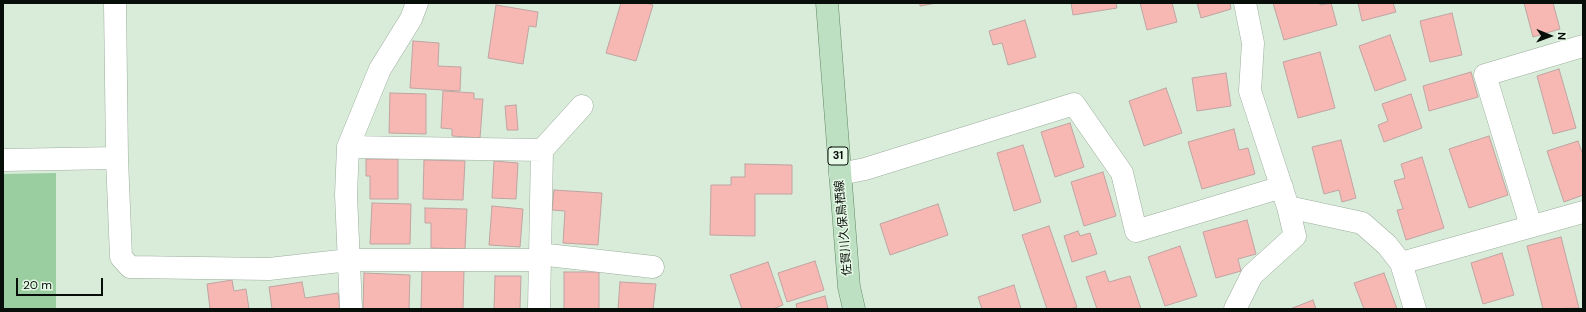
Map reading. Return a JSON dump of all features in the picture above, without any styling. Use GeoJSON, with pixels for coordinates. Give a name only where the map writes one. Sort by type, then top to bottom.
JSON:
{"type":"FeatureCollection","features":[{"type":"Feature","properties":{"kind":"main road","name":"佐賀川久保鳥栖線"},"geometry":{"type":"LineString","coordinates":[[826,3],[849,287],[854,309]]}},
{"type":"Feature","properties":{"kind":"street"},"geometry":{"type":"LineString","coordinates":[[115,3],[117,158],[121,257],[130,267],[269,269],[348,260],[539,257],[653,267]]}},
{"type":"Feature","properties":{"kind":"street"},"geometry":{"type":"LineString","coordinates":[[351,309],[346,195],[348,147],[380,69],[411,19],[417,3]]}},
{"type":"Feature","properties":{"kind":"street"},"geometry":{"type":"LineString","coordinates":[[1235,309],[1252,275],[1295,236],[1285,197],[1250,90],[1253,43],[1245,3]]}},
{"type":"Feature","properties":{"kind":"street"},"geometry":{"type":"LineString","coordinates":[[1531,226],[1485,75],[1583,46]]}},
{"type":"Feature","properties":{"kind":"street"},"geometry":{"type":"LineString","coordinates":[[840,174],[865,169],[1074,104],[1122,173],[1136,231],[1285,197],[1362,223],[1387,245],[1401,263],[1415,309]]}},
{"type":"Feature","properties":{"kind":"street"},"geometry":{"type":"LineString","coordinates":[[539,309],[542,150],[582,106]]}},
{"type":"Feature","properties":{"kind":"street"},"geometry":{"type":"LineString","coordinates":[[348,147],[542,150]]}},
{"type":"Feature","properties":{"kind":"street"},"geometry":{"type":"LineString","coordinates":[[3,160],[117,158]]}},
{"type":"Feature","properties":{"kind":"street"},"geometry":{"type":"LineString","coordinates":[[1401,263],[1583,212]]}},
{"type":"Feature","properties":{"kind":"green space"},"geometry":{"type":"Polygon","coordinates":[[[56,173],[56,309],[3,309],[3,174],[56,173]]]}},
{"type":"Feature","properties":{"kind":"building"},"geometry":{"type":"Polygon","coordinates":[[[621,3],[646,3],[653,5],[636,61],[606,53],[621,3]]]}},
{"type":"Feature","properties":{"kind":"building"},"geometry":{"type":"Polygon","coordinates":[[[920,3],[937,3],[920,6],[920,3]]]}},
{"type":"Feature","properties":{"kind":"building"},"geometry":{"type":"Polygon","coordinates":[[[1071,3],[1116,3],[1117,8],[1073,15],[1071,3]]]}},
{"type":"Feature","properties":{"kind":"building"},"geometry":{"type":"Polygon","coordinates":[[[1140,3],[1172,3],[1177,22],[1147,30],[1140,3]]]}},
{"type":"Feature","properties":{"kind":"building"},"geometry":{"type":"Polygon","coordinates":[[[1197,3],[1230,3],[1231,9],[1201,18],[1197,3]]]}},
{"type":"Feature","properties":{"kind":"building"},"geometry":{"type":"Polygon","coordinates":[[[1273,3],[1320,3],[1320,5],[1331,3],[1337,25],[1284,40],[1273,3]]]}},
{"type":"Feature","properties":{"kind":"building"},"geometry":{"type":"Polygon","coordinates":[[[1358,3],[1393,3],[1396,12],[1362,21],[1358,3]]]}},
{"type":"Feature","properties":{"kind":"building"},"geometry":{"type":"Polygon","coordinates":[[[1524,3],[1553,3],[1560,29],[1533,37],[1524,3]]]}},
{"type":"Feature","properties":{"kind":"building"},"geometry":{"type":"Polygon","coordinates":[[[496,5],[538,12],[536,27],[529,26],[523,64],[488,58],[496,5]]]}},
{"type":"Feature","properties":{"kind":"building"},"geometry":{"type":"Polygon","coordinates":[[[1452,13],[1462,55],[1430,62],[1420,21],[1452,13]]]}},
{"type":"Feature","properties":{"kind":"building"},"geometry":{"type":"Polygon","coordinates":[[[1025,20],[1036,57],[1008,65],[1002,43],[993,45],[989,31],[1025,20]]]}},
{"type":"Feature","properties":{"kind":"building"},"geometry":{"type":"Polygon","coordinates":[[[1390,35],[1406,80],[1375,91],[1359,46],[1390,35]]]}},
{"type":"Feature","properties":{"kind":"building"},"geometry":{"type":"Polygon","coordinates":[[[413,41],[439,43],[438,66],[461,67],[460,91],[410,88],[413,41]]]}},
{"type":"Feature","properties":{"kind":"building"},"geometry":{"type":"Polygon","coordinates":[[[1320,52],[1335,108],[1298,118],[1283,62],[1320,52]]]}},
{"type":"Feature","properties":{"kind":"building"},"geometry":{"type":"Polygon","coordinates":[[[1559,69],[1576,128],[1553,134],[1537,76],[1559,69]]]}},
{"type":"Feature","properties":{"kind":"building"},"geometry":{"type":"Polygon","coordinates":[[[1471,72],[1478,97],[1429,111],[1423,86],[1471,72]]]}},
{"type":"Feature","properties":{"kind":"building"},"geometry":{"type":"Polygon","coordinates":[[[1226,73],[1231,106],[1197,111],[1192,78],[1226,73]]]}},
{"type":"Feature","properties":{"kind":"building"},"geometry":{"type":"Polygon","coordinates":[[[1166,88],[1182,133],[1144,146],[1129,101],[1166,88]]]}},
{"type":"Feature","properties":{"kind":"building"},"geometry":{"type":"Polygon","coordinates":[[[443,91],[474,93],[474,99],[483,99],[480,138],[452,136],[452,129],[441,128],[443,91]]]}},
{"type":"Feature","properties":{"kind":"building"},"geometry":{"type":"Polygon","coordinates":[[[390,93],[426,94],[426,134],[389,133],[390,93]]]}},
{"type":"Feature","properties":{"kind":"building"},"geometry":{"type":"Polygon","coordinates":[[[1411,94],[1422,128],[1384,142],[1378,125],[1388,121],[1382,104],[1411,94]]]}},
{"type":"Feature","properties":{"kind":"building"},"geometry":{"type":"Polygon","coordinates":[[[516,105],[518,130],[507,130],[505,106],[516,105]]]}},
{"type":"Feature","properties":{"kind":"building"},"geometry":{"type":"Polygon","coordinates":[[[1070,123],[1084,167],[1055,177],[1041,132],[1070,123]]]}},
{"type":"Feature","properties":{"kind":"building"},"geometry":{"type":"Polygon","coordinates":[[[1234,129],[1239,150],[1248,148],[1255,174],[1202,189],[1188,142],[1234,129]]]}},
{"type":"Feature","properties":{"kind":"building"},"geometry":{"type":"Polygon","coordinates":[[[1489,136],[1508,195],[1469,208],[1449,149],[1489,136]]]}},
{"type":"Feature","properties":{"kind":"building"},"geometry":{"type":"Polygon","coordinates":[[[1341,140],[1356,198],[1342,202],[1339,190],[1324,194],[1312,147],[1341,140]]]}},
{"type":"Feature","properties":{"kind":"building"},"geometry":{"type":"Polygon","coordinates":[[[1578,141],[1583,155],[1583,195],[1564,202],[1547,151],[1578,141]]]}},
{"type":"Feature","properties":{"kind":"building"},"geometry":{"type":"Polygon","coordinates":[[[1023,145],[1041,202],[1014,211],[997,153],[1023,145]]]}},
{"type":"Feature","properties":{"kind":"building"},"geometry":{"type":"Polygon","coordinates":[[[1422,157],[1444,228],[1406,240],[1397,210],[1403,209],[1394,181],[1405,178],[1401,164],[1422,157]]]}},
{"type":"Feature","properties":{"kind":"building"},"geometry":{"type":"Polygon","coordinates":[[[366,159],[398,159],[398,199],[370,199],[370,176],[366,176],[366,159]]]}},
{"type":"Feature","properties":{"kind":"building"},"geometry":{"type":"Polygon","coordinates":[[[424,160],[465,161],[463,200],[423,199],[424,160]]]}},
{"type":"Feature","properties":{"kind":"building"},"geometry":{"type":"Polygon","coordinates":[[[494,161],[518,163],[516,199],[492,198],[494,161]]]}},
{"type":"Feature","properties":{"kind":"building"},"geometry":{"type":"Polygon","coordinates":[[[745,164],[792,165],[792,194],[755,194],[755,236],[710,235],[711,185],[731,185],[731,177],[745,177],[745,164]]]}},
{"type":"Feature","properties":{"kind":"building"},"geometry":{"type":"Polygon","coordinates":[[[1103,172],[1116,216],[1084,226],[1071,182],[1103,172]]]}},
{"type":"Feature","properties":{"kind":"building"},"geometry":{"type":"Polygon","coordinates":[[[554,190],[602,193],[598,245],[563,243],[565,211],[552,210],[554,190]]]}},
{"type":"Feature","properties":{"kind":"building"},"geometry":{"type":"Polygon","coordinates":[[[372,203],[411,204],[410,244],[370,244],[372,203]]]}},
{"type":"Feature","properties":{"kind":"building"},"geometry":{"type":"Polygon","coordinates":[[[938,204],[948,235],[890,255],[880,224],[938,204]]]}},
{"type":"Feature","properties":{"kind":"building"},"geometry":{"type":"Polygon","coordinates":[[[492,206],[523,209],[520,247],[489,245],[492,206]]]}},
{"type":"Feature","properties":{"kind":"building"},"geometry":{"type":"Polygon","coordinates":[[[425,208],[467,209],[465,249],[431,248],[431,223],[425,223],[425,208]]]}},
{"type":"Feature","properties":{"kind":"building"},"geometry":{"type":"Polygon","coordinates":[[[1247,220],[1256,254],[1238,259],[1241,271],[1216,278],[1203,232],[1247,220]]]}},
{"type":"Feature","properties":{"kind":"building"},"geometry":{"type":"Polygon","coordinates":[[[1049,226],[1077,307],[1070,309],[1047,309],[1022,235],[1049,226]]]}},
{"type":"Feature","properties":{"kind":"building"},"geometry":{"type":"Polygon","coordinates":[[[1078,231],[1080,236],[1090,233],[1097,254],[1072,262],[1064,236],[1078,231]]]}},
{"type":"Feature","properties":{"kind":"building"},"geometry":{"type":"Polygon","coordinates":[[[1561,237],[1579,308],[1543,309],[1527,246],[1561,237]]]}},
{"type":"Feature","properties":{"kind":"building"},"geometry":{"type":"Polygon","coordinates":[[[1180,246],[1197,296],[1165,306],[1148,257],[1180,246]]]}},
{"type":"Feature","properties":{"kind":"building"},"geometry":{"type":"Polygon","coordinates":[[[1502,253],[1514,295],[1483,304],[1471,263],[1502,253]]]}},
{"type":"Feature","properties":{"kind":"building"},"geometry":{"type":"Polygon","coordinates":[[[815,261],[824,290],[787,302],[778,273],[815,261]]]}},
{"type":"Feature","properties":{"kind":"building"},"geometry":{"type":"Polygon","coordinates":[[[768,262],[783,305],[773,309],[742,309],[730,275],[768,262]]]}},
{"type":"Feature","properties":{"kind":"building"},"geometry":{"type":"Polygon","coordinates":[[[422,270],[464,270],[463,309],[421,309],[422,270]]]}},
{"type":"Feature","properties":{"kind":"building"},"geometry":{"type":"Polygon","coordinates":[[[1105,271],[1109,282],[1130,276],[1141,309],[1097,309],[1086,277],[1105,271]]]}},
{"type":"Feature","properties":{"kind":"building"},"geometry":{"type":"Polygon","coordinates":[[[564,272],[599,272],[599,309],[564,309],[564,272]]]}},
{"type":"Feature","properties":{"kind":"building"},"geometry":{"type":"Polygon","coordinates":[[[364,273],[410,275],[409,309],[363,309],[364,273]]]}},
{"type":"Feature","properties":{"kind":"building"},"geometry":{"type":"Polygon","coordinates":[[[1384,273],[1397,309],[1364,309],[1354,283],[1384,273]]]}},
{"type":"Feature","properties":{"kind":"building"},"geometry":{"type":"Polygon","coordinates":[[[495,276],[521,276],[520,309],[494,309],[495,276]]]}},
{"type":"Feature","properties":{"kind":"building"},"geometry":{"type":"Polygon","coordinates":[[[232,280],[234,291],[246,289],[249,309],[210,309],[207,284],[232,280]]]}},
{"type":"Feature","properties":{"kind":"building"},"geometry":{"type":"Polygon","coordinates":[[[302,282],[305,298],[338,293],[340,309],[272,309],[269,287],[302,282]]]}},
{"type":"Feature","properties":{"kind":"building"},"geometry":{"type":"Polygon","coordinates":[[[620,282],[656,284],[653,309],[618,309],[620,282]]]}},
{"type":"Feature","properties":{"kind":"building"},"geometry":{"type":"Polygon","coordinates":[[[1014,285],[1021,309],[982,309],[978,297],[1014,285]]]}},
{"type":"Feature","properties":{"kind":"building"},"geometry":{"type":"Polygon","coordinates":[[[825,296],[828,309],[797,309],[796,304],[825,296]]]}},
{"type":"Feature","properties":{"kind":"building"},"geometry":{"type":"Polygon","coordinates":[[[1313,300],[1316,309],[1290,309],[1313,300]]]}}]}
